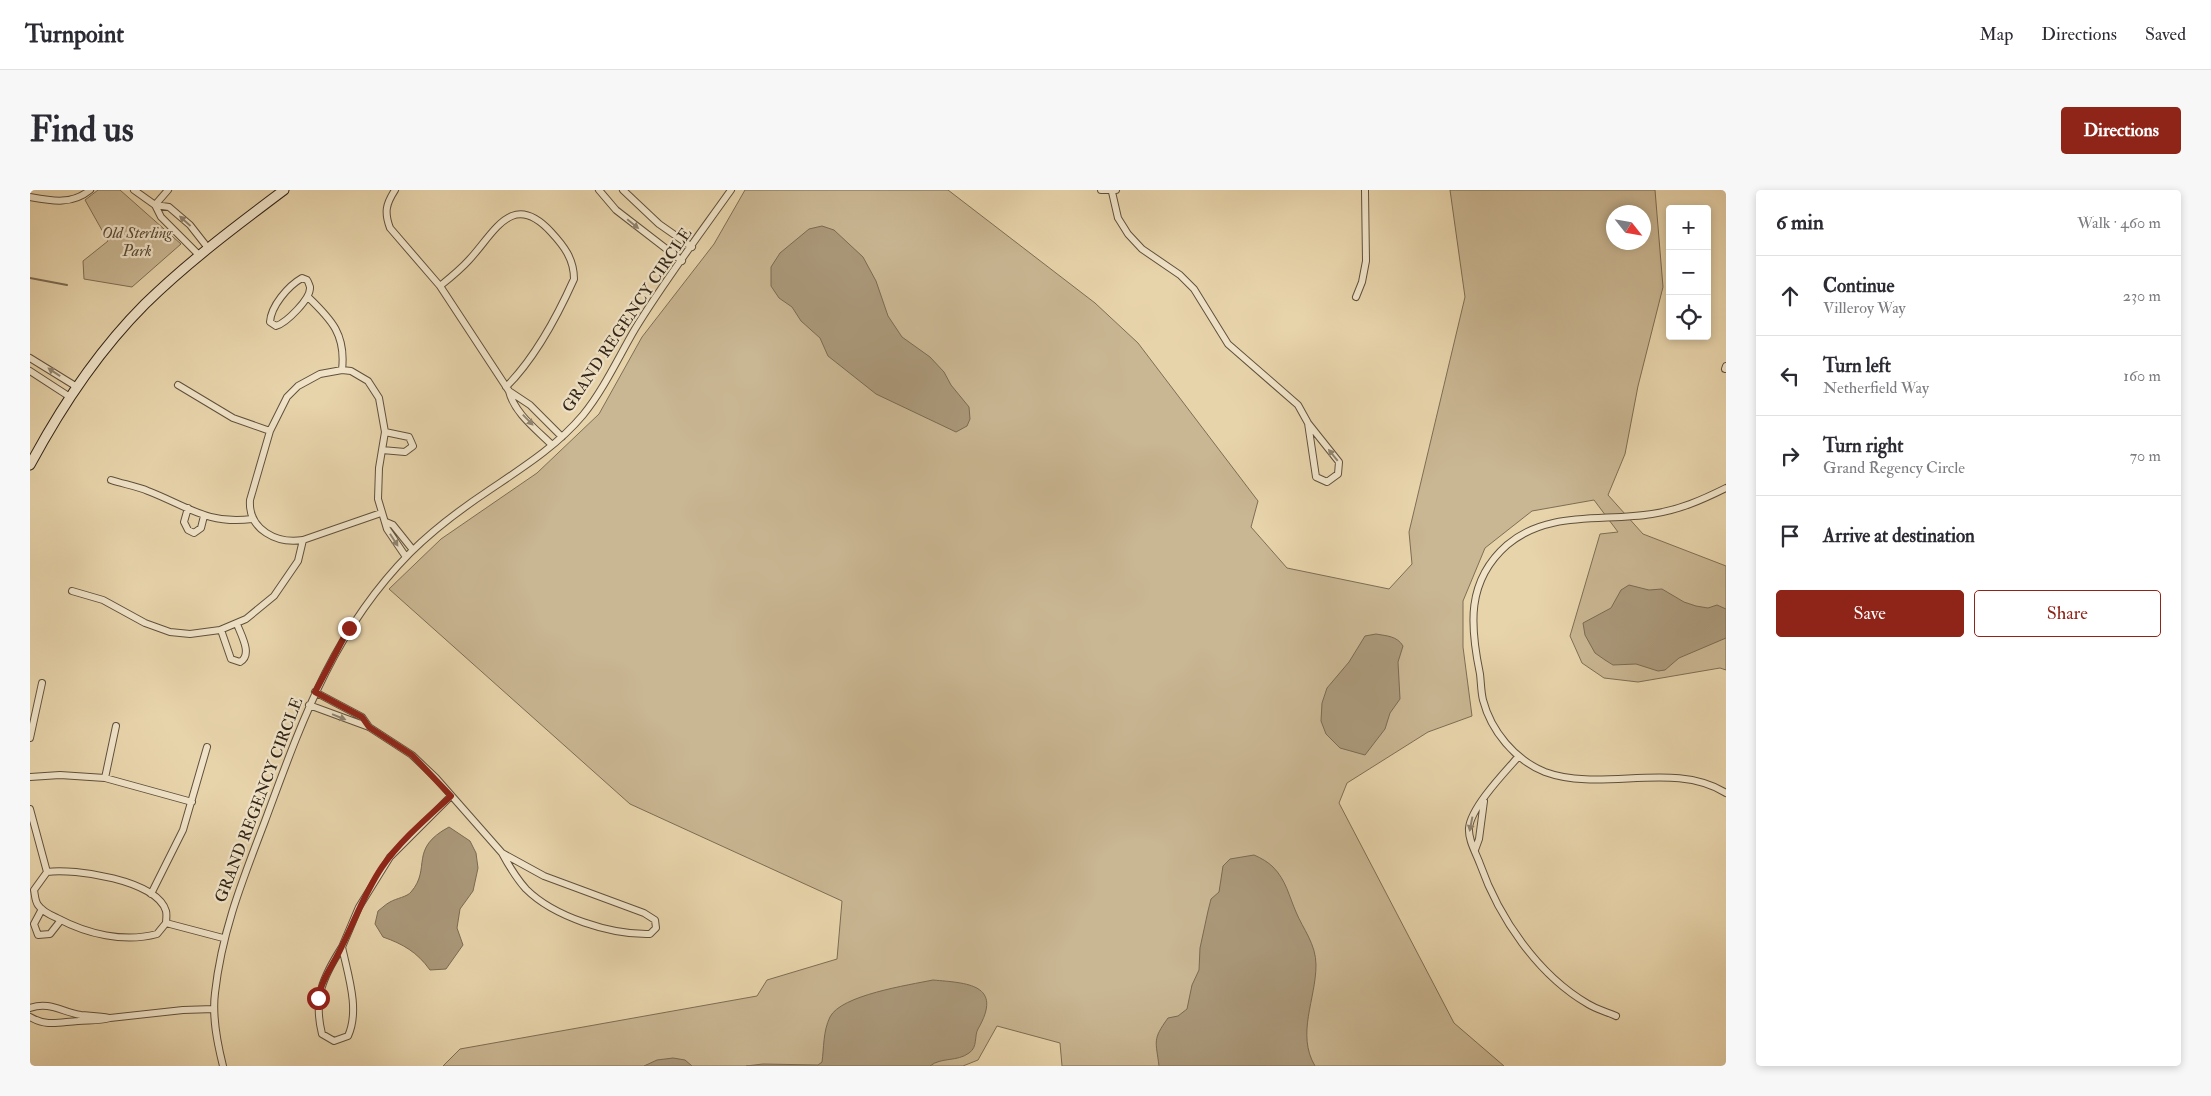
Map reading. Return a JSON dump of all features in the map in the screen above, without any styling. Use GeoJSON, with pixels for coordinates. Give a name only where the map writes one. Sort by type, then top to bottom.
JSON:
{"type":"FeatureCollection","features":[{"type":"Feature","properties":{"kind":"street"},"geometry":{"type":"LineString","coordinates":[[30,197],[58,201],[74,200],[90,190]]}},
{"type":"Feature","properties":{"kind":"street"},"geometry":{"type":"LineString","coordinates":[[134,190],[155,205],[169,207],[190,225],[208,248]]}},
{"type":"Feature","properties":{"kind":"street"},"geometry":{"type":"LineString","coordinates":[[155,205],[168,190]]}},
{"type":"Feature","properties":{"kind":"street"},"geometry":{"type":"LineString","coordinates":[[30,465],[77,387],[110,343],[145,305],[199,255],[284,190]]}},
{"type":"Feature","properties":{"kind":"street"},"geometry":{"type":"LineString","coordinates":[[395,190],[387,202],[386,216],[390,228],[440,286],[508,389],[511,399],[517,408],[552,445]]}},
{"type":"Feature","properties":{"kind":"street"},"geometry":{"type":"LineString","coordinates":[[599,190],[616,210],[682,261]]}},
{"type":"Feature","properties":{"kind":"street"},"geometry":{"type":"LineString","coordinates":[[623,190],[659,224],[692,247]]}},
{"type":"Feature","properties":{"kind":"street","name":"GRAND REGENCY CIRCLE"},"geometry":{"type":"LineString","coordinates":[[223,1066],[218,1046],[214,1009],[223,938],[309,705],[337,649],[357,616],[387,577],[413,550],[465,507],[518,472],[552,445],[583,415],[596,398],[636,328],[731,190]]}},
{"type":"Feature","properties":{"kind":"street"},"geometry":{"type":"LineString","coordinates":[[1101,190],[1114,191],[1118,218],[1134,242],[1180,276],[1194,289],[1228,344],[1298,405],[1308,423],[1339,462],[1338,474],[1327,482],[1316,478],[1308,423]]}},
{"type":"Feature","properties":{"kind":"street"},"geometry":{"type":"LineString","coordinates":[[1356,297],[1362,282],[1366,261],[1365,190]]}},
{"type":"Feature","properties":{"kind":"street"},"geometry":{"type":"LineString","coordinates":[[155,205],[161,217],[199,255]]}},
{"type":"Feature","properties":{"kind":"street"},"geometry":{"type":"LineString","coordinates":[[440,286],[470,260],[496,226],[514,214],[525,213],[543,224],[566,251],[574,268],[574,279],[535,351],[508,389]]}},
{"type":"Feature","properties":{"kind":"street"},"geometry":{"type":"LineString","coordinates":[[302,278],[307,280],[310,287],[308,297],[284,323],[276,326],[270,322],[271,312],[295,282],[302,278]]}},
{"type":"Feature","properties":{"kind":"street"},"geometry":{"type":"LineString","coordinates":[[308,297],[330,319],[340,336],[344,355],[342,370]]}},
{"type":"Feature","properties":{"kind":"street"},"geometry":{"type":"LineString","coordinates":[[30,358],[77,387]]}},
{"type":"Feature","properties":{"kind":"street"},"geometry":{"type":"LineString","coordinates":[[382,513],[303,540],[291,542],[273,537],[252,519],[249,510],[250,500],[270,431],[282,404],[298,386],[320,374],[342,370],[359,375],[375,390],[381,405],[385,432],[377,486],[382,513],[387,529],[406,557]]}},
{"type":"Feature","properties":{"kind":"street"},"geometry":{"type":"LineString","coordinates":[[30,371],[70,397]]}},
{"type":"Feature","properties":{"kind":"street"},"geometry":{"type":"LineString","coordinates":[[178,385],[233,418],[270,431]]}},
{"type":"Feature","properties":{"kind":"street"},"geometry":{"type":"LineString","coordinates":[[508,389],[530,405],[562,437]]}},
{"type":"Feature","properties":{"kind":"street"},"geometry":{"type":"LineString","coordinates":[[382,450],[405,452],[413,446],[409,437],[385,432]]}},
{"type":"Feature","properties":{"kind":"street"},"geometry":{"type":"LineString","coordinates":[[111,480],[147,490],[204,516],[227,521],[252,519]]}},
{"type":"Feature","properties":{"kind":"street"},"geometry":{"type":"LineString","coordinates":[[1726,488],[1678,509],[1650,515],[1561,520],[1542,525],[1524,533],[1507,545],[1496,557],[1485,574],[1477,593],[1472,618],[1474,645],[1485,706],[1504,742],[1519,756],[1542,771],[1565,778],[1579,780],[1686,779],[1709,785],[1726,794]]}},
{"type":"Feature","properties":{"kind":"street"},"geometry":{"type":"LineString","coordinates":[[188,508],[184,522],[188,530],[194,533],[201,528],[204,516]]}},
{"type":"Feature","properties":{"kind":"street"},"geometry":{"type":"LineString","coordinates":[[386,522],[393,525],[413,550]]}},
{"type":"Feature","properties":{"kind":"street"},"geometry":{"type":"LineString","coordinates":[[72,592],[103,600],[145,623],[170,632],[190,634],[221,630],[238,624],[257,612],[274,596],[298,561],[303,540]]}},
{"type":"Feature","properties":{"kind":"street"},"geometry":{"type":"LineString","coordinates":[[221,630],[231,659],[240,662],[245,659],[246,654],[238,624]]}},
{"type":"Feature","properties":{"kind":"street"},"geometry":{"type":"LineString","coordinates":[[30,738],[42,683]]}},
{"type":"Feature","properties":{"kind":"street"},"geometry":{"type":"LineString","coordinates":[[315,692],[362,717],[369,727]]}},
{"type":"Feature","properties":{"kind":"street"},"geometry":{"type":"LineString","coordinates":[[309,705],[369,727],[412,755],[502,853],[515,876],[526,889],[549,906],[570,917],[603,927],[639,934],[650,934],[656,928],[655,920],[644,913],[544,876],[502,853]]}},
{"type":"Feature","properties":{"kind":"street"},"geometry":{"type":"LineString","coordinates":[[105,778],[116,726]]}},
{"type":"Feature","properties":{"kind":"street"},"geometry":{"type":"LineString","coordinates":[[151,894],[178,843],[192,802],[207,747]]}},
{"type":"Feature","properties":{"kind":"street"},"geometry":{"type":"LineString","coordinates":[[1519,756],[1501,776],[1476,810],[1469,829],[1475,850],[1491,891],[1504,916],[1532,955],[1548,972],[1588,1004],[1616,1016]]}},
{"type":"Feature","properties":{"kind":"street"},"geometry":{"type":"LineString","coordinates":[[30,777],[60,775],[105,778],[192,802]]}},
{"type":"Feature","properties":{"kind":"street"},"geometry":{"type":"LineString","coordinates":[[342,947],[352,1002],[352,1027],[348,1036],[334,1041],[322,1034],[317,1017],[318,998],[326,974],[342,947],[359,907],[382,868],[400,844],[451,796]]}},
{"type":"Feature","properties":{"kind":"street"},"geometry":{"type":"LineString","coordinates":[[1475,850],[1479,839],[1484,801]]}},
{"type":"Feature","properties":{"kind":"street"},"geometry":{"type":"LineString","coordinates":[[30,809],[47,872]]}},
{"type":"Feature","properties":{"kind":"street"},"geometry":{"type":"LineString","coordinates":[[78,871],[104,875],[124,881],[151,894],[160,902],[166,912],[166,923],[157,934],[132,938],[104,935],[78,928],[42,910],[37,904],[34,890],[47,872],[78,871]]}},
{"type":"Feature","properties":{"kind":"street"},"geometry":{"type":"LineString","coordinates":[[42,910],[34,924],[38,935],[50,934],[61,920]]}},
{"type":"Feature","properties":{"kind":"street"},"geometry":{"type":"LineString","coordinates":[[166,923],[223,938]]}},
{"type":"Feature","properties":{"kind":"street"},"geometry":{"type":"LineString","coordinates":[[30,1008],[39,1005],[56,1006],[80,1015],[110,1018],[183,1010],[214,1009]]}},
{"type":"Feature","properties":{"kind":"street"},"geometry":{"type":"LineString","coordinates":[[64,1022],[65,1010]]}},
{"type":"Feature","properties":{"kind":"street"},"geometry":{"type":"LineString","coordinates":[[30,1018],[38,1022],[53,1024],[64,1022],[98,1022],[110,1018]]}},
{"type":"Feature","properties":{"kind":"green space","name":"Old Sterling Park"},"geometry":{"type":"Polygon","coordinates":[[[98,190],[120,190],[181,244],[132,287],[84,279],[83,261],[108,241],[85,200],[98,190]]]}},
{"type":"Feature","properties":{"kind":"green space"},"geometry":{"type":"Polygon","coordinates":[[[745,190],[948,190],[1095,303],[1138,343],[1258,501],[1251,527],[1287,568],[1389,589],[1412,564],[1409,532],[1465,297],[1450,190],[1655,190],[1663,287],[1638,386],[1625,454],[1608,495],[1643,534],[1726,566],[1726,670],[1720,668],[1638,682],[1604,678],[1582,663],[1570,636],[1600,534],[1618,532],[1594,500],[1532,511],[1485,548],[1463,601],[1463,647],[1472,716],[1428,732],[1347,783],[1339,803],[1454,1023],[1504,1066],[1062,1066],[1060,1043],[997,1026],[978,1060],[963,1066],[443,1066],[460,1049],[757,996],[767,980],[837,959],[842,901],[630,804],[389,589],[441,539],[537,473],[599,414],[642,337],[714,244],[745,190]]]}},
{"type":"Feature","properties":{"kind":"shaded area"},"geometry":{"type":"Polygon","coordinates":[[[822,226],[834,230],[863,257],[876,281],[888,316],[902,337],[930,357],[944,372],[951,385],[969,407],[970,419],[967,426],[956,432],[876,394],[828,356],[820,338],[801,321],[792,307],[779,298],[771,286],[771,267],[780,253],[809,229],[822,226]]]}},
{"type":"Feature","properties":{"kind":"shaded area"},"geometry":{"type":"Polygon","coordinates":[[[1629,585],[1649,590],[1662,589],[1684,602],[1696,606],[1708,608],[1717,605],[1726,609],[1726,638],[1679,658],[1665,670],[1658,671],[1636,664],[1613,665],[1595,653],[1585,635],[1583,623],[1611,608],[1621,590],[1629,585]]]}},
{"type":"Feature","properties":{"kind":"shaded area"},"geometry":{"type":"Polygon","coordinates":[[[1376,634],[1395,638],[1403,646],[1398,662],[1400,699],[1390,713],[1385,729],[1365,755],[1340,748],[1326,734],[1321,721],[1322,703],[1327,688],[1349,662],[1365,636],[1376,634]]]}},
{"type":"Feature","properties":{"kind":"shaded area"},"geometry":{"type":"Polygon","coordinates":[[[449,827],[470,841],[476,853],[478,868],[473,891],[460,909],[457,928],[463,945],[446,969],[430,970],[409,949],[383,937],[375,924],[378,911],[388,903],[411,892],[420,875],[424,851],[436,835],[449,827]]]}},
{"type":"Feature","properties":{"kind":"shaded area"},"geometry":{"type":"Polygon","coordinates":[[[1254,855],[1271,865],[1281,877],[1314,950],[1316,965],[1308,1016],[1307,1042],[1315,1066],[1159,1066],[1156,1046],[1157,1036],[1168,1018],[1178,1016],[1187,1009],[1192,985],[1199,970],[1200,948],[1211,899],[1219,892],[1223,866],[1230,859],[1254,855]]]}},
{"type":"Feature","properties":{"kind":"shaded area"},"geometry":{"type":"Polygon","coordinates":[[[933,980],[969,985],[978,989],[984,995],[987,1003],[985,1014],[977,1032],[975,1045],[972,1051],[964,1056],[939,1061],[930,1066],[746,1066],[763,1064],[818,1065],[822,1062],[828,1022],[837,1009],[861,997],[877,992],[933,980]]]}},
{"type":"Feature","properties":{"kind":"shaded area"},"geometry":{"type":"Polygon","coordinates":[[[673,1058],[685,1060],[692,1066],[644,1066],[657,1060],[673,1058]]]}},
{"type":"Feature","properties":{"kind":"waterway"},"geometry":{"type":"LineString","coordinates":[[30,278],[67,285]]}},
{"type":"Feature","properties":{"kind":"route"},"geometry":{"type":"LineString","coordinates":[[318,998],[326,974],[342,947],[349,928],[372,883],[400,844],[451,796],[436,778],[412,755],[369,727],[362,717],[315,692],[349,628]]}}]}
